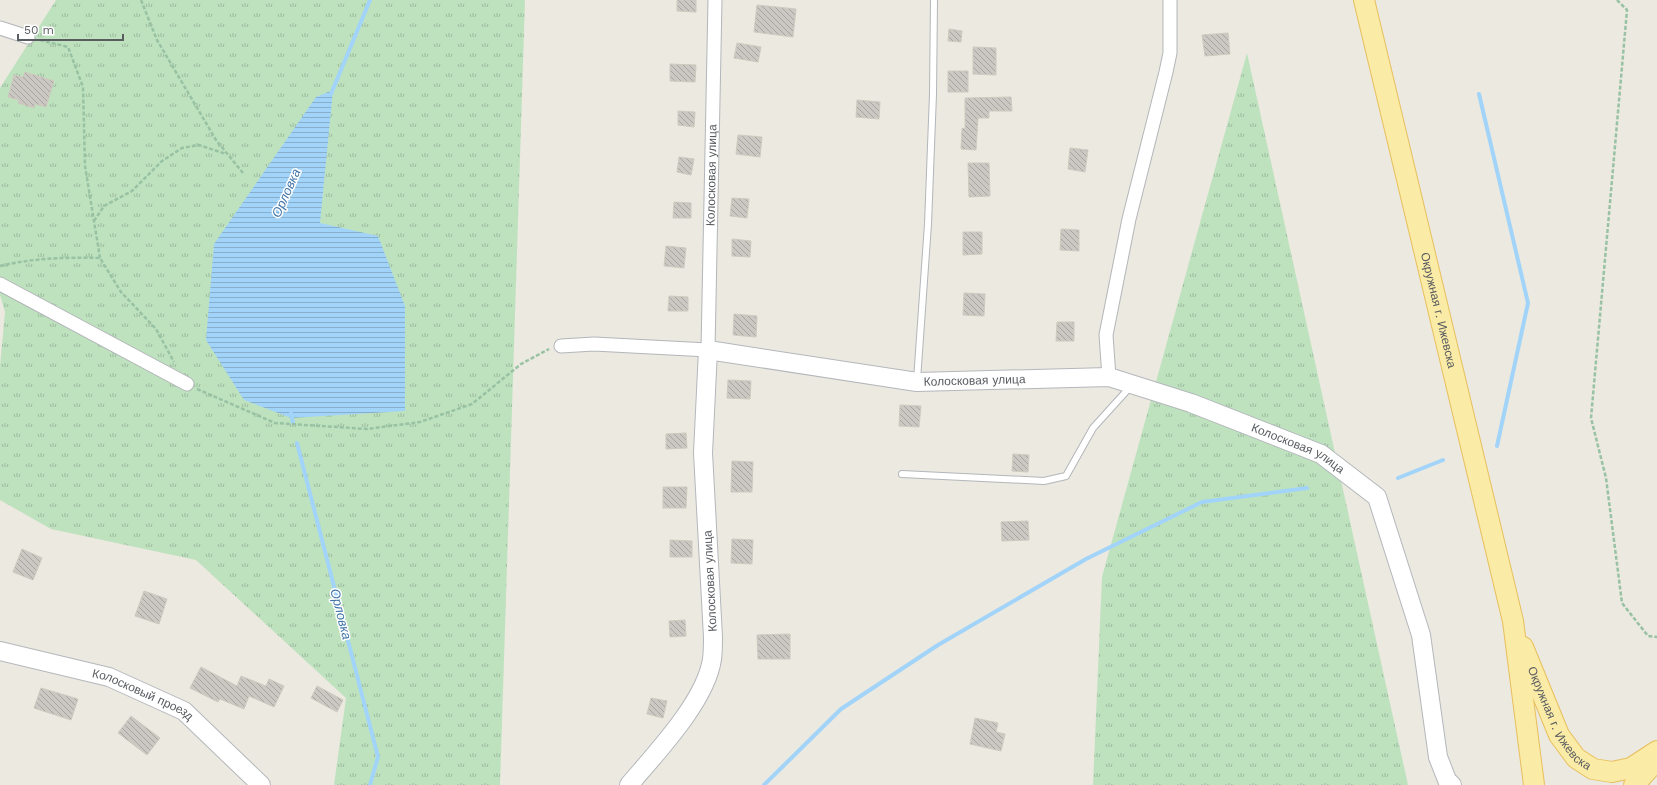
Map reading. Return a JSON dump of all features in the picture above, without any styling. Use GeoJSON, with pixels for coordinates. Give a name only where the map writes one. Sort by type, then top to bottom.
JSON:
{"type":"FeatureCollection","features":[{"type":"Feature","properties":{"kind":"main road","name":"Окружная г. Ижевска"},"geometry":{"type":"LineString","coordinates":[[1364,0],[1513,621],[1534,785]]}},
{"type":"Feature","properties":{"kind":"main road","name":"Окружная г. Ижевска"},"geometry":{"type":"LineString","coordinates":[[1513,621],[1559,735],[1576,758],[1593,769],[1612,772],[1631,768],[1657,751]]}},
{"type":"Feature","properties":{"kind":"main road"},"geometry":{"type":"LineString","coordinates":[[1634,785],[1657,759]]}},
{"type":"Feature","properties":{"kind":"street","name":"Колосковая улица"},"geometry":{"type":"LineString","coordinates":[[629,785],[693,704],[707,675],[712,659],[713,637],[703,453],[708,350],[715,0]]}},
{"type":"Feature","properties":{"kind":"street"},"geometry":{"type":"LineString","coordinates":[[1109,378],[1106,334],[1129,219],[1170,53],[1170,0]]}},
{"type":"Feature","properties":{"kind":"street"},"geometry":{"type":"LineString","coordinates":[[0,28],[28,37]]}},
{"type":"Feature","properties":{"kind":"street"},"geometry":{"type":"LineString","coordinates":[[0,284],[187,384]]}},
{"type":"Feature","properties":{"kind":"street"},"geometry":{"type":"LineString","coordinates":[[561,346],[594,344],[708,350]]}},
{"type":"Feature","properties":{"kind":"street","name":"Колосковая улица"},"geometry":{"type":"LineString","coordinates":[[708,350],[917,382],[1109,378],[1191,404],[1321,454],[1377,497],[1421,635],[1438,757],[1447,780],[1452,785]]}},
{"type":"Feature","properties":{"kind":"street","name":"Колосковый проезд"},"geometry":{"type":"LineString","coordinates":[[0,651],[109,677],[184,711],[261,785]]}},
{"type":"Feature","properties":{"kind":"lane","name":"Колосковая улица"},"geometry":{"type":"LineString","coordinates":[[917,382],[928,224],[933,94],[934,0]]}},
{"type":"Feature","properties":{"kind":"lane"},"geometry":{"type":"LineString","coordinates":[[902,474],[1044,481],[1066,476],[1093,428],[1132,385]]}},
{"type":"Feature","properties":{"kind":"path"},"geometry":{"type":"LineString","coordinates":[[141,0],[157,40],[216,140],[243,173]]}},
{"type":"Feature","properties":{"kind":"path"},"geometry":{"type":"LineString","coordinates":[[1617,0],[1627,10],[1591,418],[1606,478],[1622,603],[1648,636],[1657,637]]}},
{"type":"Feature","properties":{"kind":"path"},"geometry":{"type":"LineString","coordinates":[[28,37],[68,48],[83,87],[86,166],[100,258],[121,292],[156,329],[187,384],[229,404],[275,423],[367,429],[420,422],[472,404],[521,364],[546,350],[561,346]]}},
{"type":"Feature","properties":{"kind":"path"},"geometry":{"type":"LineString","coordinates":[[94,221],[104,206],[132,191],[162,161],[182,148],[199,144],[226,154]]}},
{"type":"Feature","properties":{"kind":"path"},"geometry":{"type":"LineString","coordinates":[[0,266],[20,261],[71,257],[100,258]]}},
{"type":"Feature","properties":{"kind":"green space"},"geometry":{"type":"Polygon","coordinates":[[[56,0],[525,0],[500,785],[334,785],[346,698],[196,560],[51,529],[0,500],[0,366],[5,312],[0,295],[0,88],[56,0]]]}},
{"type":"Feature","properties":{"kind":"green space"},"geometry":{"type":"Polygon","coordinates":[[[1247,53],[1408,785],[1093,785],[1102,577],[1247,53]]]}},
{"type":"Feature","properties":{"kind":"water"},"geometry":{"type":"Polygon","coordinates":[[[333,90],[320,223],[378,236],[405,306],[405,411],[291,418],[244,400],[206,340],[214,244],[316,97],[333,90]]]}},
{"type":"Feature","properties":{"kind":"building"},"geometry":{"type":"Polygon","coordinates":[[[677,0],[696,0],[696,12],[677,11],[677,0]]]}},
{"type":"Feature","properties":{"kind":"building"},"geometry":{"type":"Polygon","coordinates":[[[757,5],[796,9],[793,37],[754,32],[757,5]]]}},
{"type":"Feature","properties":{"kind":"building"},"geometry":{"type":"Polygon","coordinates":[[[949,29],[962,31],[961,42],[948,41],[949,29]]]}},
{"type":"Feature","properties":{"kind":"building"},"geometry":{"type":"Polygon","coordinates":[[[1228,33],[1230,54],[1205,56],[1202,35],[1228,33]]]}},
{"type":"Feature","properties":{"kind":"building"},"geometry":{"type":"Polygon","coordinates":[[[737,43],[761,47],[758,62],[734,58],[737,43]]]}},
{"type":"Feature","properties":{"kind":"building"},"geometry":{"type":"Polygon","coordinates":[[[973,47],[996,48],[996,75],[973,74],[973,47]]]}},
{"type":"Feature","properties":{"kind":"building"},"geometry":{"type":"Polygon","coordinates":[[[670,64],[696,65],[695,82],[670,81],[670,64]]]}},
{"type":"Feature","properties":{"kind":"building"},"geometry":{"type":"Polygon","coordinates":[[[948,71],[968,71],[968,92],[948,92],[948,71]]]}},
{"type":"Feature","properties":{"kind":"building"},"geometry":{"type":"Polygon","coordinates":[[[25,72],[54,81],[46,107],[35,104],[34,108],[18,103],[19,100],[8,97],[14,75],[23,77],[25,72]]]}},
{"type":"Feature","properties":{"kind":"building"},"geometry":{"type":"Polygon","coordinates":[[[1011,97],[1012,111],[989,111],[989,118],[978,118],[976,150],[961,149],[962,128],[965,129],[965,98],[1011,97]]]}},
{"type":"Feature","properties":{"kind":"building"},"geometry":{"type":"Polygon","coordinates":[[[857,100],[880,102],[879,119],[856,117],[857,100]]]}},
{"type":"Feature","properties":{"kind":"building"},"geometry":{"type":"Polygon","coordinates":[[[678,111],[695,112],[694,127],[678,125],[678,111]]]}},
{"type":"Feature","properties":{"kind":"building"},"geometry":{"type":"Polygon","coordinates":[[[738,135],[762,137],[760,157],[736,154],[738,135]]]}},
{"type":"Feature","properties":{"kind":"building"},"geometry":{"type":"Polygon","coordinates":[[[1070,148],[1088,150],[1085,172],[1068,169],[1070,148]]]}},
{"type":"Feature","properties":{"kind":"building"},"geometry":{"type":"Polygon","coordinates":[[[679,157],[694,159],[691,175],[677,172],[679,157]]]}},
{"type":"Feature","properties":{"kind":"building"},"geometry":{"type":"Polygon","coordinates":[[[968,163],[989,163],[990,196],[969,197],[968,163]]]}},
{"type":"Feature","properties":{"kind":"building"},"geometry":{"type":"Polygon","coordinates":[[[732,198],[749,199],[747,218],[730,216],[732,198]]]}},
{"type":"Feature","properties":{"kind":"building"},"geometry":{"type":"Polygon","coordinates":[[[674,202],[691,203],[691,218],[673,218],[674,202]]]}},
{"type":"Feature","properties":{"kind":"building"},"geometry":{"type":"Polygon","coordinates":[[[1061,229],[1079,230],[1079,251],[1060,250],[1061,229]]]}},
{"type":"Feature","properties":{"kind":"building"},"geometry":{"type":"Polygon","coordinates":[[[963,232],[982,232],[982,254],[963,255],[963,232]]]}},
{"type":"Feature","properties":{"kind":"building"},"geometry":{"type":"Polygon","coordinates":[[[732,239],[751,241],[750,257],[732,256],[732,239]]]}},
{"type":"Feature","properties":{"kind":"building"},"geometry":{"type":"Polygon","coordinates":[[[666,246],[686,248],[684,268],[664,266],[666,246]]]}},
{"type":"Feature","properties":{"kind":"building"},"geometry":{"type":"Polygon","coordinates":[[[964,293],[985,294],[984,316],[963,315],[964,293]]]}},
{"type":"Feature","properties":{"kind":"building"},"geometry":{"type":"Polygon","coordinates":[[[669,296],[688,297],[688,311],[668,311],[669,296]]]}},
{"type":"Feature","properties":{"kind":"building"},"geometry":{"type":"Polygon","coordinates":[[[734,314],[757,316],[756,337],[733,335],[734,314]]]}},
{"type":"Feature","properties":{"kind":"building"},"geometry":{"type":"Polygon","coordinates":[[[1057,322],[1074,322],[1074,341],[1056,341],[1057,322]]]}},
{"type":"Feature","properties":{"kind":"building"},"geometry":{"type":"Polygon","coordinates":[[[728,380],[751,381],[750,399],[727,398],[728,380]]]}},
{"type":"Feature","properties":{"kind":"building"},"geometry":{"type":"Polygon","coordinates":[[[900,405],[921,406],[919,427],[899,426],[900,405]]]}},
{"type":"Feature","properties":{"kind":"building"},"geometry":{"type":"Polygon","coordinates":[[[686,433],[687,448],[666,449],[666,434],[686,433]]]}},
{"type":"Feature","properties":{"kind":"building"},"geometry":{"type":"Polygon","coordinates":[[[1013,454],[1029,455],[1028,472],[1012,471],[1013,454]]]}},
{"type":"Feature","properties":{"kind":"building"},"geometry":{"type":"Polygon","coordinates":[[[732,461],[753,462],[752,492],[731,492],[732,461]]]}},
{"type":"Feature","properties":{"kind":"building"},"geometry":{"type":"Polygon","coordinates":[[[663,487],[687,487],[686,508],[663,508],[663,487]]]}},
{"type":"Feature","properties":{"kind":"building"},"geometry":{"type":"Polygon","coordinates":[[[1028,521],[1029,540],[1002,541],[1001,522],[1028,521]]]}},
{"type":"Feature","properties":{"kind":"building"},"geometry":{"type":"Polygon","coordinates":[[[732,539],[753,540],[752,564],[731,563],[732,539]]]}},
{"type":"Feature","properties":{"kind":"building"},"geometry":{"type":"Polygon","coordinates":[[[670,540],[692,541],[692,557],[670,557],[670,540]]]}},
{"type":"Feature","properties":{"kind":"building"},"geometry":{"type":"Polygon","coordinates":[[[22,549],[42,558],[33,580],[13,572],[22,549]]]}},
{"type":"Feature","properties":{"kind":"building"},"geometry":{"type":"Polygon","coordinates":[[[144,591],[167,599],[159,624],[135,616],[144,591]]]}},
{"type":"Feature","properties":{"kind":"building"},"geometry":{"type":"Polygon","coordinates":[[[685,620],[686,636],[670,637],[669,621],[685,620]]]}},
{"type":"Feature","properties":{"kind":"building"},"geometry":{"type":"Polygon","coordinates":[[[790,634],[790,659],[758,659],[757,635],[790,634]]]}},
{"type":"Feature","properties":{"kind":"building"},"geometry":{"type":"Polygon","coordinates":[[[201,667],[237,686],[241,676],[266,686],[269,679],[284,686],[274,707],[249,696],[244,709],[220,699],[218,702],[190,688],[201,667]]]}},
{"type":"Feature","properties":{"kind":"building"},"geometry":{"type":"Polygon","coordinates":[[[317,686],[343,700],[337,712],[311,698],[317,686]]]}},
{"type":"Feature","properties":{"kind":"building"},"geometry":{"type":"Polygon","coordinates":[[[41,688],[78,699],[71,720],[34,708],[41,688]]]}},
{"type":"Feature","properties":{"kind":"building"},"geometry":{"type":"Polygon","coordinates":[[[651,698],[667,701],[663,718],[647,714],[651,698]]]}},
{"type":"Feature","properties":{"kind":"building"},"geometry":{"type":"Polygon","coordinates":[[[131,716],[160,738],[147,755],[118,733],[131,716]]]}},
{"type":"Feature","properties":{"kind":"building"},"geometry":{"type":"Polygon","coordinates":[[[975,718],[998,723],[996,732],[1005,734],[1001,751],[970,744],[975,718]]]}},
{"type":"Feature","properties":{"kind":"waterway","name":"Орловка"},"geometry":{"type":"LineString","coordinates":[[331,94],[370,0]]}},
{"type":"Feature","properties":{"kind":"waterway"},"geometry":{"type":"LineString","coordinates":[[1479,94],[1528,303],[1497,446]]}},
{"type":"Feature","properties":{"kind":"waterway","name":"Орловка"},"geometry":{"type":"LineString","coordinates":[[291,413],[293,423]]}},
{"type":"Feature","properties":{"kind":"waterway","name":"Орловка"},"geometry":{"type":"LineString","coordinates":[[297,443],[378,757],[370,785]]}},
{"type":"Feature","properties":{"kind":"waterway"},"geometry":{"type":"LineString","coordinates":[[1398,478],[1443,460]]}},
{"type":"Feature","properties":{"kind":"waterway"},"geometry":{"type":"LineString","coordinates":[[764,785],[841,709],[938,645],[1086,559],[1202,502],[1307,488]]}}]}
